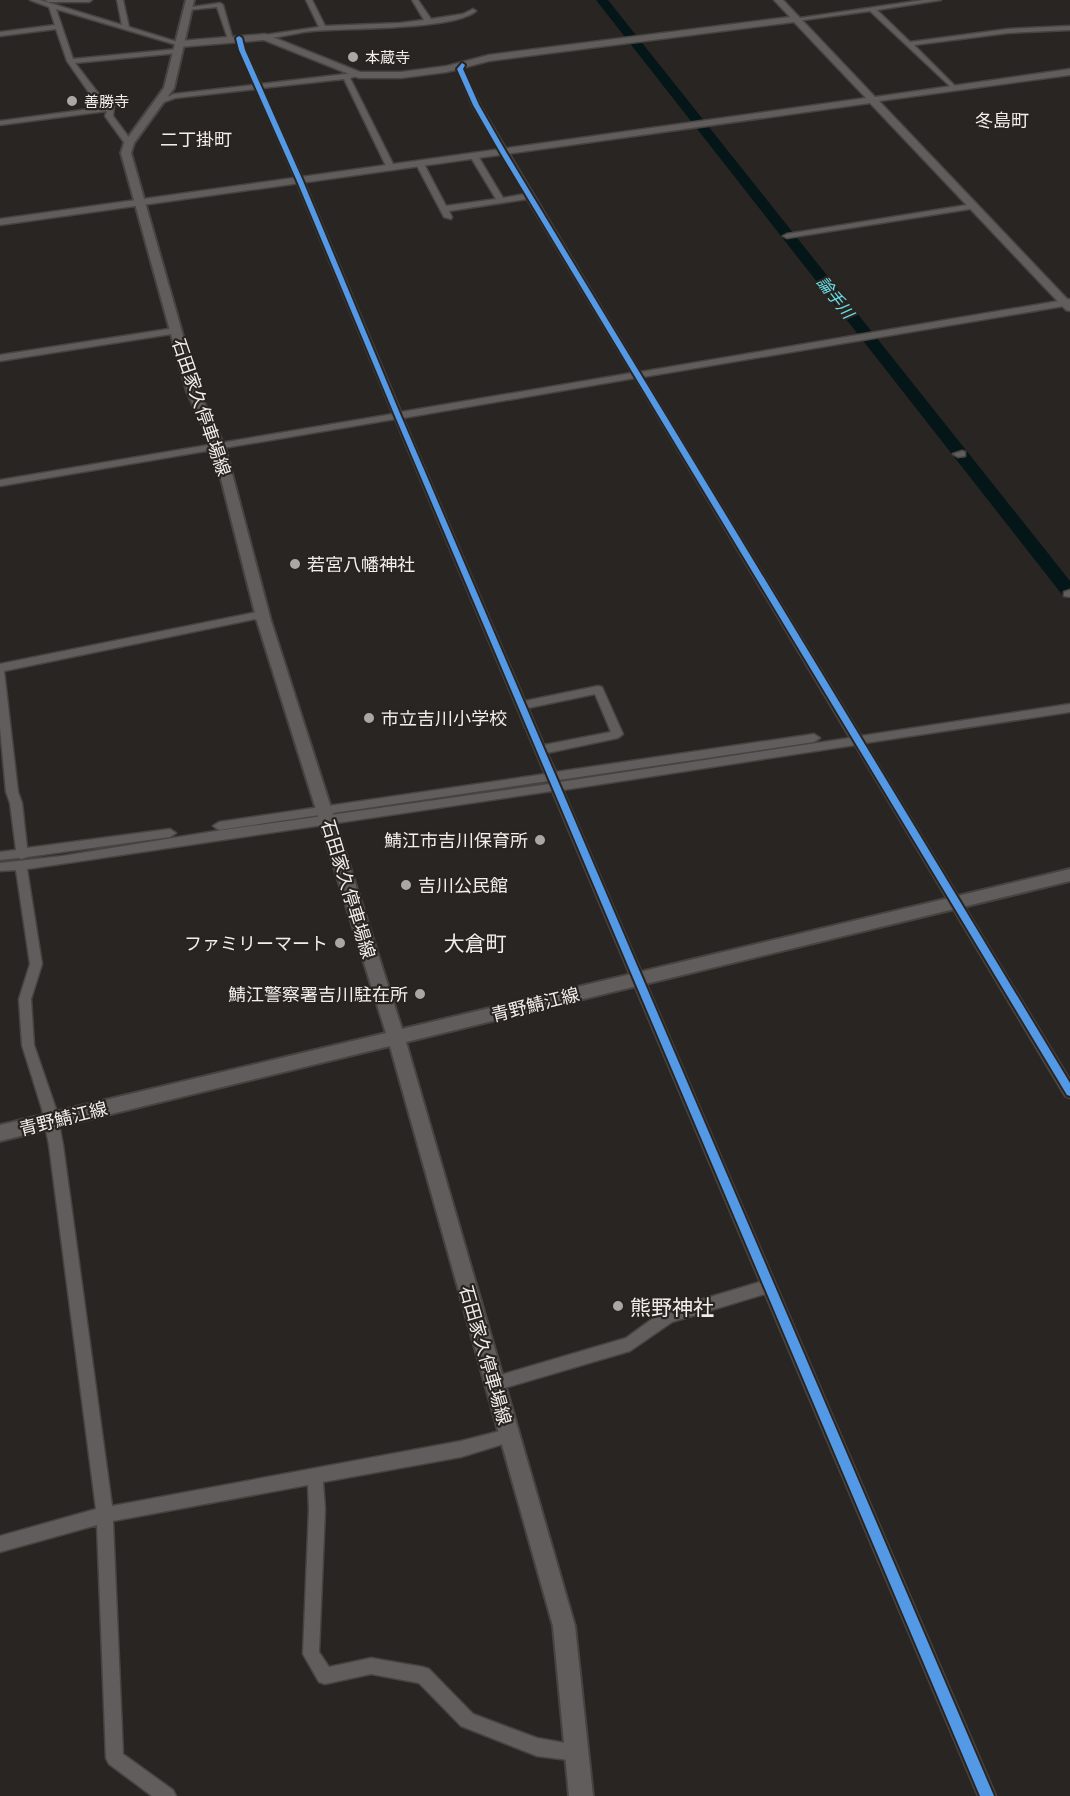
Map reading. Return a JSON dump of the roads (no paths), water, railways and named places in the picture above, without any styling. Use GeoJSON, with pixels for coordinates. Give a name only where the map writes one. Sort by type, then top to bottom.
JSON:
{"type":"FeatureCollection","features":[{"type":"Feature","properties":{"kind":"main road"},"geometry":{"type":"LineString","coordinates":[[129,143],[169,88],[189,4]]}},
{"type":"Feature","properties":{"kind":"main road","name":"石田家久停車場線"},"geometry":{"type":"LineString","coordinates":[[129,143],[126,153],[193,392],[219,447],[264,621],[396,1038],[564,1626],[581,1796]]}},
{"type":"Feature","properties":{"kind":"main road","name":"青野鯖江線"},"geometry":{"type":"LineString","coordinates":[[0,1133],[1070,875]]}},
{"type":"Feature","properties":{"kind":"street"},"geometry":{"type":"LineString","coordinates":[[34,0],[89,0]]}},
{"type":"Feature","properties":{"kind":"street"},"geometry":{"type":"LineString","coordinates":[[34,0],[126,28],[179,48]]}},
{"type":"Feature","properties":{"kind":"street"},"geometry":{"type":"LineString","coordinates":[[120,0],[126,28]]}},
{"type":"Feature","properties":{"kind":"street"},"geometry":{"type":"LineString","coordinates":[[309,0],[323,29]]}},
{"type":"Feature","properties":{"kind":"street"},"geometry":{"type":"LineString","coordinates":[[415,0],[428,21]]}},
{"type":"Feature","properties":{"kind":"street"},"geometry":{"type":"LineString","coordinates":[[778,0],[1068,304]]}},
{"type":"Feature","properties":{"kind":"street"},"geometry":{"type":"LineString","coordinates":[[159,102],[174,96],[346,76],[400,75],[462,65],[489,58],[873,10],[900,2],[938,0]]}},
{"type":"Feature","properties":{"kind":"street"},"geometry":{"type":"LineString","coordinates":[[189,4],[220,4],[300,181],[398,416],[987,1796]]}},
{"type":"Feature","properties":{"kind":"street"},"geometry":{"type":"LineString","coordinates":[[52,6],[70,61],[94,95],[111,108]]}},
{"type":"Feature","properties":{"kind":"street"},"geometry":{"type":"LineString","coordinates":[[873,10],[954,88]]}},
{"type":"Feature","properties":{"kind":"street"},"geometry":{"type":"LineString","coordinates":[[70,61],[179,48],[235,38],[265,37],[323,29],[400,25],[465,16],[473,11]]}},
{"type":"Feature","properties":{"kind":"street"},"geometry":{"type":"LineString","coordinates":[[0,34],[59,27]]}},
{"type":"Feature","properties":{"kind":"street"},"geometry":{"type":"LineString","coordinates":[[909,44],[1008,32],[1070,28]]}},
{"type":"Feature","properties":{"kind":"street"},"geometry":{"type":"LineString","coordinates":[[265,37],[359,75]]}},
{"type":"Feature","properties":{"kind":"street"},"geometry":{"type":"LineString","coordinates":[[462,65],[460,69],[476,105],[503,152],[1070,1092]]}},
{"type":"Feature","properties":{"kind":"street"},"geometry":{"type":"LineString","coordinates":[[0,222],[1070,72]]}},
{"type":"Feature","properties":{"kind":"street"},"geometry":{"type":"LineString","coordinates":[[346,76],[391,168]]}},
{"type":"Feature","properties":{"kind":"street"},"geometry":{"type":"LineString","coordinates":[[0,123],[111,108]]}},
{"type":"Feature","properties":{"kind":"street"},"geometry":{"type":"LineString","coordinates":[[111,108],[109,116],[129,143]]}},
{"type":"Feature","properties":{"kind":"street"},"geometry":{"type":"LineString","coordinates":[[474,156],[501,201]]}},
{"type":"Feature","properties":{"kind":"street"},"geometry":{"type":"LineString","coordinates":[[420,164],[446,213],[530,196]]}},
{"type":"Feature","properties":{"kind":"street"},"geometry":{"type":"LineString","coordinates":[[788,235],[974,206]]}},
{"type":"Feature","properties":{"kind":"street"},"geometry":{"type":"LineString","coordinates":[[0,483],[1068,304]]}},
{"type":"Feature","properties":{"kind":"street"},"geometry":{"type":"LineString","coordinates":[[0,358],[175,330]]}},
{"type":"Feature","properties":{"kind":"street"},"geometry":{"type":"LineString","coordinates":[[167,1796],[115,1758],[105,1515],[51,1121],[28,1045],[25,999],[36,964],[21,860],[16,803],[6,793],[0,670],[257,615],[264,621]]}},
{"type":"Feature","properties":{"kind":"street"},"geometry":{"type":"LineString","coordinates":[[522,705],[598,690],[618,734],[541,750]]}},
{"type":"Feature","properties":{"kind":"street"},"geometry":{"type":"LineString","coordinates":[[0,867],[21,860],[185,839],[327,815],[856,736],[1070,700]]}},
{"type":"Feature","properties":{"kind":"street"},"geometry":{"type":"LineString","coordinates":[[856,736],[1070,708]]}},
{"type":"Feature","properties":{"kind":"street"},"geometry":{"type":"LineString","coordinates":[[0,856],[21,860]]}},
{"type":"Feature","properties":{"kind":"street"},"geometry":{"type":"LineString","coordinates":[[494,1384],[630,1344],[669,1316],[770,1286]]}},
{"type":"Feature","properties":{"kind":"street"},"geometry":{"type":"LineString","coordinates":[[0,1544],[105,1515],[461,1449],[508,1436]]}},
{"type":"Feature","properties":{"kind":"street"},"geometry":{"type":"LineString","coordinates":[[315,1476],[318,1509],[311,1654],[325,1676],[371,1666],[423,1675],[467,1720],[537,1747],[576,1752]]}},
{"type":"Feature","properties":{"kind":"waterway","name":"論手川"},"geometry":{"type":"LineString","coordinates":[[602,0],[1070,593]]}},
{"type":"Feature","properties":{"kind":"place","name":"本蔵寺"},"geometry":{"type":"Point","coordinates":[353,57]}},
{"type":"Feature","properties":{"kind":"place","name":"善勝寺"},"geometry":{"type":"Point","coordinates":[72,101]}},
{"type":"Feature","properties":{"kind":"place","name":"若宮八幡神社"},"geometry":{"type":"Point","coordinates":[295,564]}},
{"type":"Feature","properties":{"kind":"place","name":"市立吉川小学校"},"geometry":{"type":"Point","coordinates":[369,718]}},
{"type":"Feature","properties":{"kind":"place","name":"鯖江市吉川保育所"},"geometry":{"type":"Point","coordinates":[540,840]}},
{"type":"Feature","properties":{"kind":"place","name":"吉川公民館"},"geometry":{"type":"Point","coordinates":[406,885]}},
{"type":"Feature","properties":{"kind":"place","name":"ファミリーマート"},"geometry":{"type":"Point","coordinates":[340,943]}},
{"type":"Feature","properties":{"kind":"place","name":"鯖江警察署吉川駐在所"},"geometry":{"type":"Point","coordinates":[420,994]}},
{"type":"Feature","properties":{"kind":"place","name":"熊野神社"},"geometry":{"type":"Point","coordinates":[618,1306]}},
{"type":"Feature","properties":{"kind":"district","name":"冬島町"},"geometry":{"type":"Point","coordinates":[1002,120]}},
{"type":"Feature","properties":{"kind":"district","name":"二丁掛町"},"geometry":{"type":"Point","coordinates":[196,139]}},
{"type":"Feature","properties":{"kind":"district","name":"大倉町"},"geometry":{"type":"Point","coordinates":[475,942]}}]}
